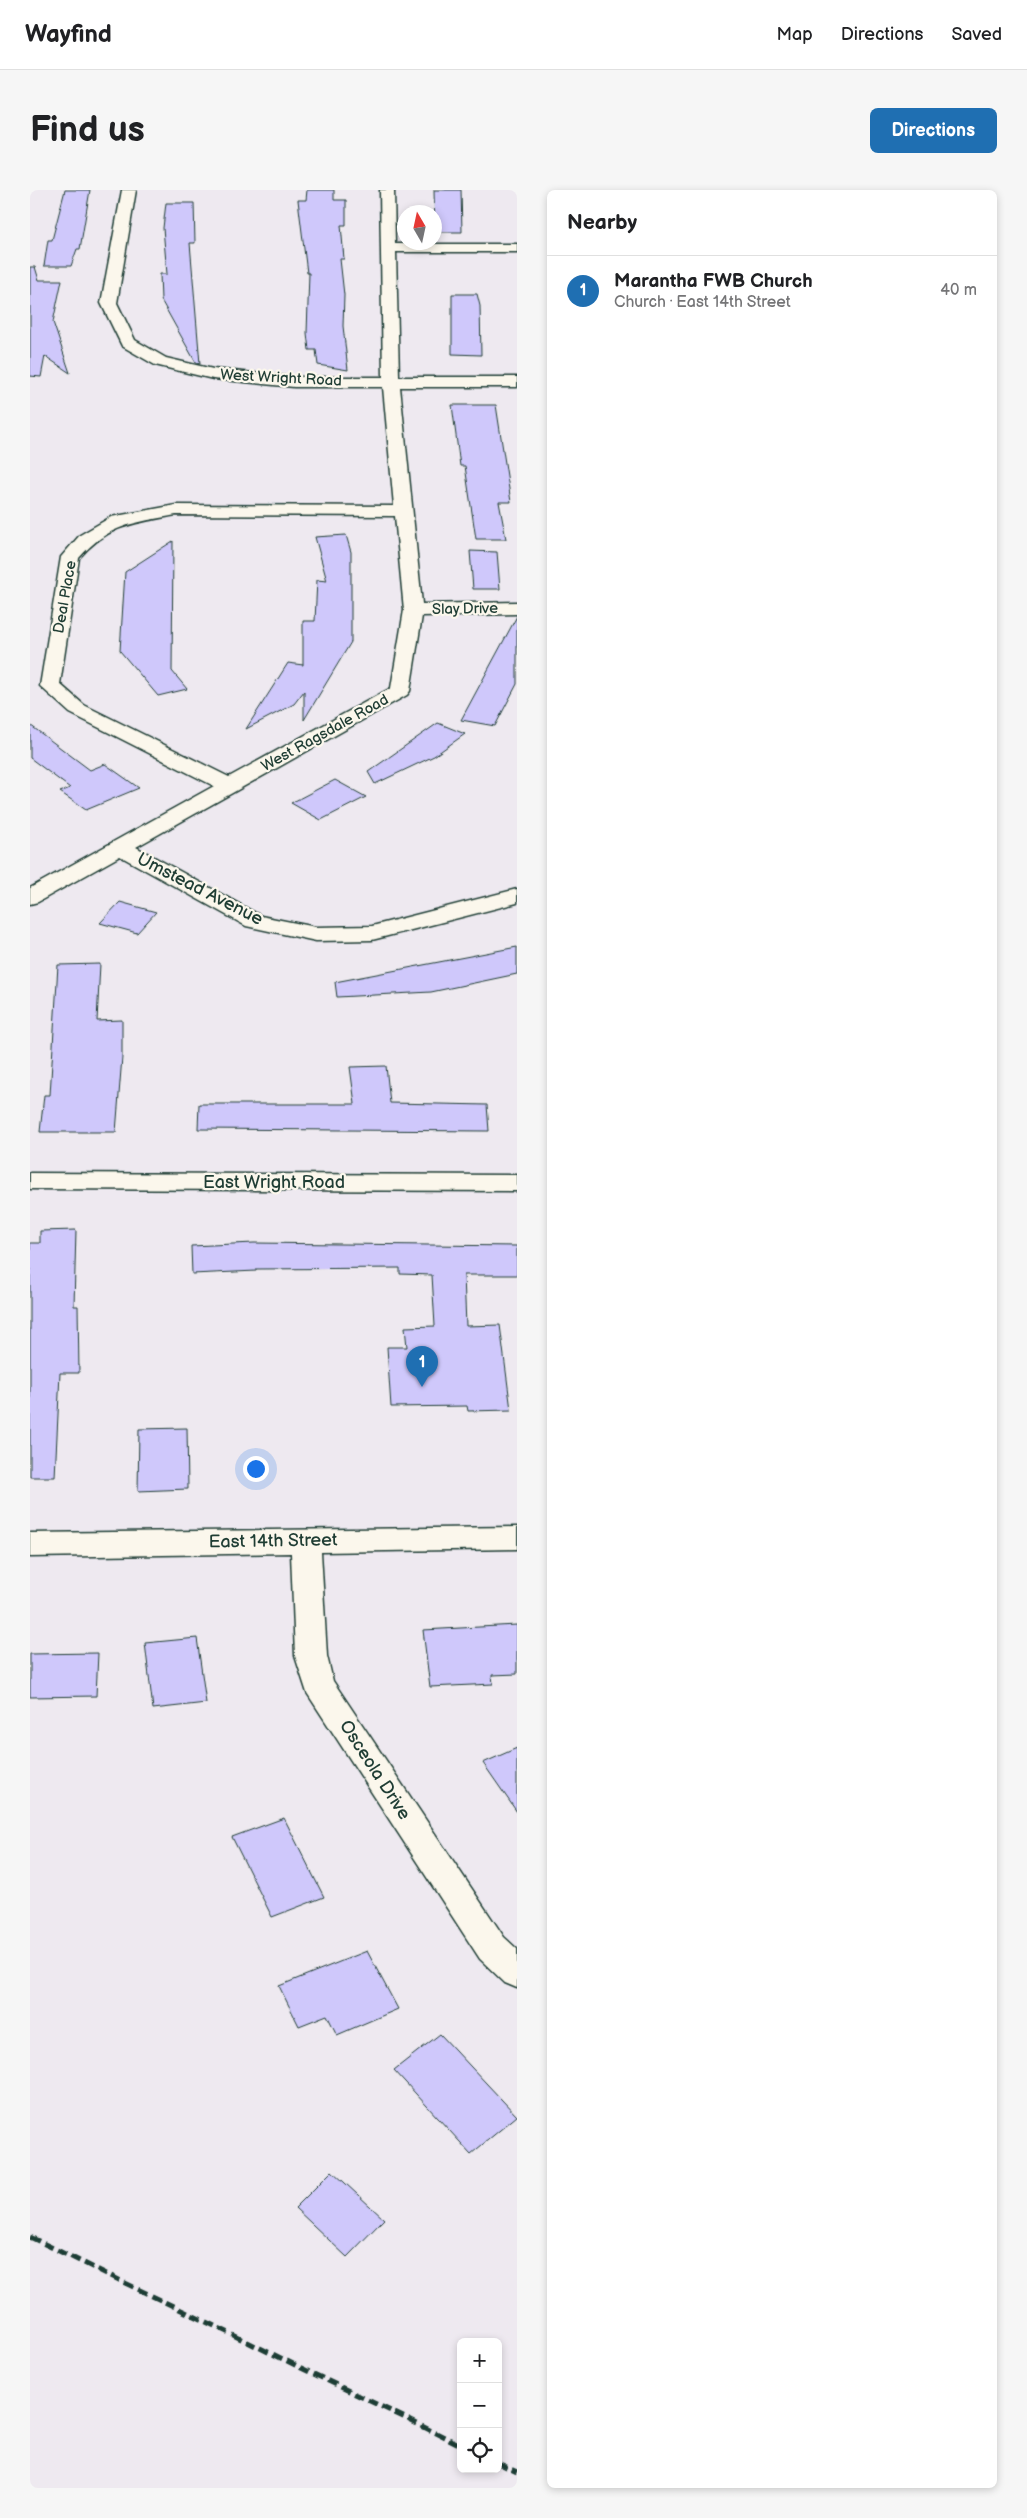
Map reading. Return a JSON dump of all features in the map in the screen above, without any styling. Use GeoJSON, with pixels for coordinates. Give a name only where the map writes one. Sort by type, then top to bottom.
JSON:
{"type":"FeatureCollection","features":[{"type":"Feature","properties":{"kind":"street","name":"West Wright Road"},"geometry":{"type":"LineString","coordinates":[[129,190],[109,303],[128,343],[160,362],[213,374],[294,382],[517,382]]}},
{"type":"Feature","properties":{"kind":"street","name":"West Ragsdale Road"},"geometry":{"type":"LineString","coordinates":[[30,897],[118,846],[400,691],[413,610],[391,382],[387,190]]}},
{"type":"Feature","properties":{"kind":"street"},"geometry":{"type":"LineString","coordinates":[[389,248],[517,248]]}},
{"type":"Feature","properties":{"kind":"street","name":"Deal Place"},"geometry":{"type":"LineString","coordinates":[[230,786],[76,709],[50,686],[70,557],[86,539],[117,522],[176,510],[403,512]]}},
{"type":"Feature","properties":{"kind":"street","name":"Slay Drive"},"geometry":{"type":"LineString","coordinates":[[413,610],[517,608]]}},
{"type":"Feature","properties":{"kind":"street","name":"Umstead Avenue"},"geometry":{"type":"LineString","coordinates":[[118,846],[254,921],[316,934],[372,933],[517,896]]}},
{"type":"Feature","properties":{"kind":"street","name":"East Wright Road"},"geometry":{"type":"LineString","coordinates":[[30,1182],[517,1183]]}},
{"type":"Feature","properties":{"kind":"street","name":"East 14th Street"},"geometry":{"type":"LineString","coordinates":[[30,1545],[517,1538]]}},
{"type":"Feature","properties":{"kind":"street","name":"Osceola Drive"},"geometry":{"type":"LineString","coordinates":[[305,1541],[311,1656],[318,1684],[492,1948],[517,1972]]}},
{"type":"Feature","properties":{"kind":"building"},"geometry":{"type":"Polygon","coordinates":[[[65,190],[90,190],[80,249],[77,249],[71,266],[44,266],[48,240],[52,240],[65,190]]]}},
{"type":"Feature","properties":{"kind":"building"},"geometry":{"type":"Polygon","coordinates":[[[307,190],[334,190],[334,200],[346,200],[346,225],[341,225],[344,259],[340,259],[344,295],[343,326],[348,370],[318,365],[316,350],[309,350],[307,333],[309,273],[307,273],[298,200],[306,200],[307,190]]]}},
{"type":"Feature","properties":{"kind":"building"},"geometry":{"type":"Polygon","coordinates":[[[434,190],[461,190],[462,232],[442,232],[442,205],[434,205],[434,190]]]}},
{"type":"Feature","properties":{"kind":"building"},"geometry":{"type":"Polygon","coordinates":[[[166,203],[194,203],[195,243],[190,243],[200,364],[196,363],[161,300],[160,274],[167,274],[163,228],[166,203]]]}},
{"type":"Feature","properties":{"kind":"building"},"geometry":{"type":"Polygon","coordinates":[[[30,267],[35,267],[39,280],[62,280],[53,322],[70,373],[45,356],[41,377],[30,376],[30,267]]]}},
{"type":"Feature","properties":{"kind":"building"},"geometry":{"type":"Polygon","coordinates":[[[452,294],[477,294],[480,306],[481,355],[452,354],[452,294]]]}},
{"type":"Feature","properties":{"kind":"building"},"geometry":{"type":"Polygon","coordinates":[[[452,405],[496,405],[511,502],[499,502],[506,539],[476,539],[465,466],[460,466],[452,405]]]}},
{"type":"Feature","properties":{"kind":"building"},"geometry":{"type":"Polygon","coordinates":[[[346,535],[351,552],[351,642],[304,720],[304,691],[294,704],[246,729],[288,663],[303,665],[303,621],[315,621],[317,580],[327,581],[315,537],[346,535]]]}},
{"type":"Feature","properties":{"kind":"building"},"geometry":{"type":"Polygon","coordinates":[[[173,541],[172,671],[187,689],[158,696],[120,651],[125,572],[173,541]]]}},
{"type":"Feature","properties":{"kind":"building"},"geometry":{"type":"Polygon","coordinates":[[[470,551],[497,552],[500,589],[473,589],[470,551]]]}},
{"type":"Feature","properties":{"kind":"building"},"geometry":{"type":"Polygon","coordinates":[[[517,616],[517,684],[495,726],[461,720],[517,616]]]}},
{"type":"Feature","properties":{"kind":"building"},"geometry":{"type":"Polygon","coordinates":[[[438,723],[465,734],[434,756],[375,784],[368,772],[438,723]]]}},
{"type":"Feature","properties":{"kind":"building"},"geometry":{"type":"Polygon","coordinates":[[[30,725],[90,770],[105,764],[139,788],[86,810],[60,792],[70,788],[30,758],[30,725]]]}},
{"type":"Feature","properties":{"kind":"building"},"geometry":{"type":"Polygon","coordinates":[[[335,780],[366,797],[321,820],[291,803],[335,780]]]}},
{"type":"Feature","properties":{"kind":"building"},"geometry":{"type":"Polygon","coordinates":[[[120,902],[156,912],[137,933],[100,923],[120,902]]]}},
{"type":"Feature","properties":{"kind":"building"},"geometry":{"type":"Polygon","coordinates":[[[517,947],[517,974],[431,992],[337,997],[335,982],[517,947]]]}},
{"type":"Feature","properties":{"kind":"building"},"geometry":{"type":"Polygon","coordinates":[[[100,964],[97,1021],[122,1020],[122,1057],[116,1132],[40,1132],[44,1095],[50,1095],[58,965],[100,964]]]}},
{"type":"Feature","properties":{"kind":"building"},"geometry":{"type":"Polygon","coordinates":[[[386,1066],[390,1103],[487,1105],[489,1131],[198,1129],[199,1104],[355,1104],[350,1067],[386,1066]]]}},
{"type":"Feature","properties":{"kind":"building"},"geometry":{"type":"Polygon","coordinates":[[[76,1230],[74,1306],[78,1306],[79,1373],[60,1373],[55,1477],[30,1477],[30,1243],[40,1243],[40,1231],[76,1230]]]}},
{"type":"Feature","properties":{"kind":"building"},"geometry":{"type":"Polygon","coordinates":[[[254,1243],[517,1246],[517,1275],[464,1275],[466,1326],[500,1325],[511,1410],[468,1411],[467,1406],[391,1407],[387,1347],[407,1347],[405,1327],[435,1326],[432,1275],[400,1274],[400,1268],[256,1269],[256,1271],[192,1274],[191,1246],[254,1243]]]}},
{"type":"Feature","properties":{"kind":"building"},"geometry":{"type":"Polygon","coordinates":[[[187,1428],[188,1489],[138,1491],[139,1429],[187,1428]]]}},
{"type":"Feature","properties":{"kind":"building"},"geometry":{"type":"Polygon","coordinates":[[[517,1625],[517,1674],[492,1675],[493,1684],[430,1687],[423,1630],[517,1625]]]}},
{"type":"Feature","properties":{"kind":"building"},"geometry":{"type":"Polygon","coordinates":[[[197,1638],[206,1703],[153,1709],[145,1643],[197,1638]]]}},
{"type":"Feature","properties":{"kind":"building"},"geometry":{"type":"Polygon","coordinates":[[[98,1653],[96,1696],[30,1697],[30,1654],[98,1653]]]}},
{"type":"Feature","properties":{"kind":"building"},"geometry":{"type":"Polygon","coordinates":[[[517,1748],[517,1812],[483,1763],[517,1748]]]}},
{"type":"Feature","properties":{"kind":"building"},"geometry":{"type":"Polygon","coordinates":[[[284,1818],[324,1897],[272,1917],[232,1837],[284,1818]]]}},
{"type":"Feature","properties":{"kind":"building"},"geometry":{"type":"Polygon","coordinates":[[[367,1951],[398,2009],[337,2035],[327,2015],[299,2026],[279,1986],[367,1951]]]}},
{"type":"Feature","properties":{"kind":"building"},"geometry":{"type":"Polygon","coordinates":[[[440,2034],[517,2116],[471,2154],[394,2070],[440,2034]]]}},
{"type":"Feature","properties":{"kind":"building"},"geometry":{"type":"Polygon","coordinates":[[[332,2171],[384,2219],[347,2257],[295,2208],[332,2171]]]}},
{"type":"Feature","properties":{"kind":"railway"},"geometry":{"type":"LineString","coordinates":[[30,2237],[457,2443]]}},
{"type":"Feature","properties":{"kind":"railway"},"geometry":{"type":"LineString","coordinates":[[502,2465],[517,2472]]}},
{"type":"Feature","properties":{"kind":"place","name":"Marantha FWB Church"},"geometry":{"type":"Point","coordinates":[422,1387]}}]}
